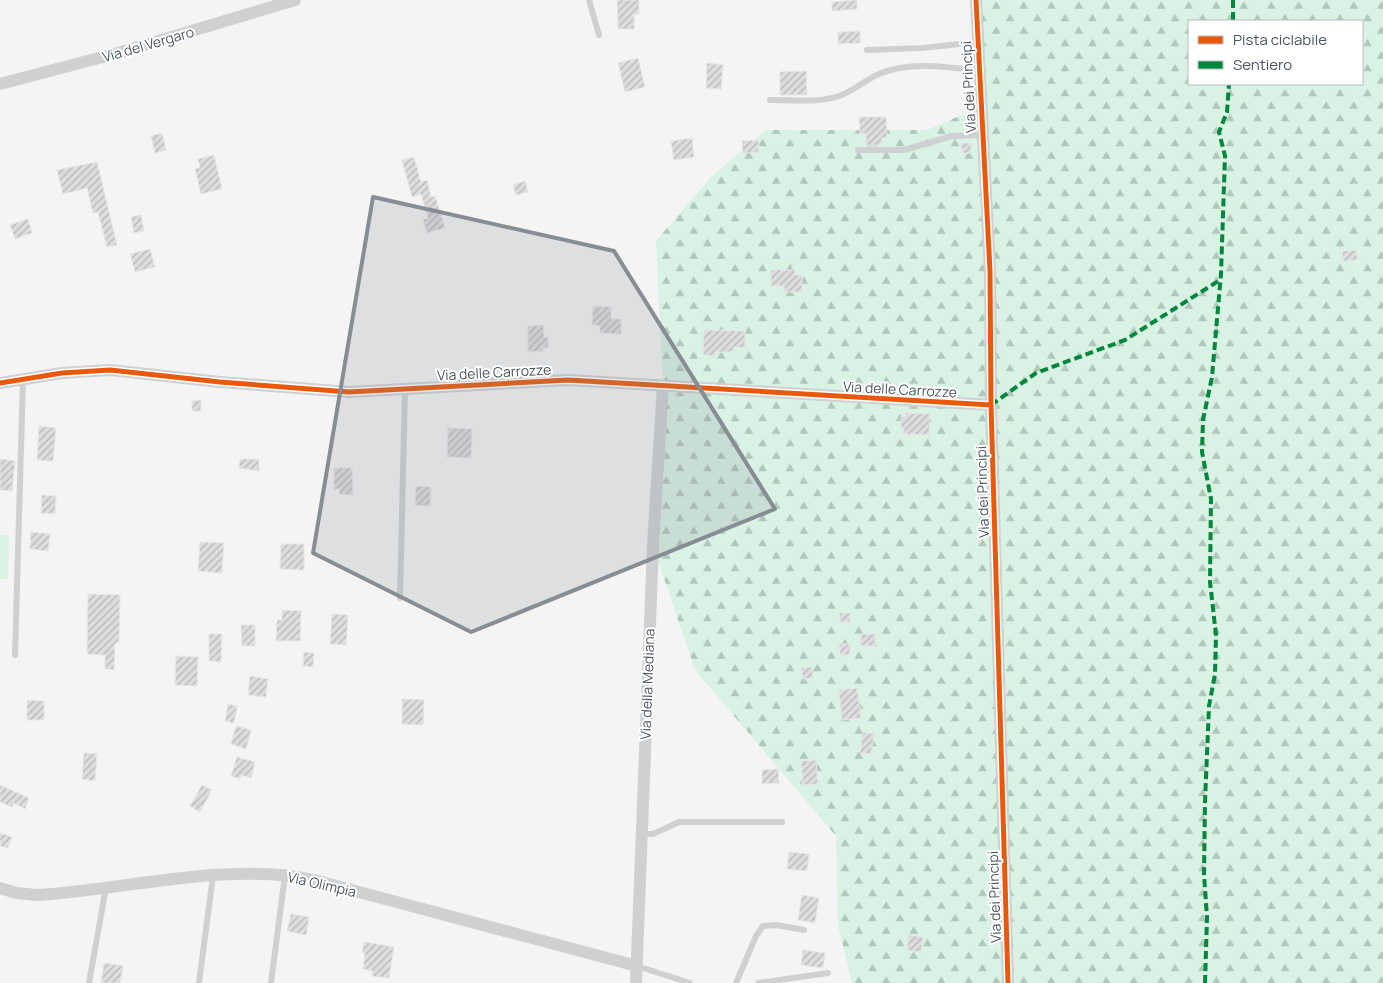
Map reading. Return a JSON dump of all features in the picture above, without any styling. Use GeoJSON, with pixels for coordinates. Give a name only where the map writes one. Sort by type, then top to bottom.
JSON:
{"type":"FeatureCollection","features":[{"type":"Feature","properties":{"kind":"street","name":"Via del Vergaro"},"geometry":{"type":"LineString","coordinates":[[0,84],[111,55],[295,0]]}},
{"type":"Feature","properties":{"kind":"street","name":"Via dei Principi"},"geometry":{"type":"LineString","coordinates":[[976,0],[990,271],[991,405],[1008,983]]}},
{"type":"Feature","properties":{"kind":"street","name":"Via delle Carrozze"},"geometry":{"type":"LineString","coordinates":[[0,383],[62,373],[110,370],[336,392],[405,390],[556,380],[991,405]]}},
{"type":"Feature","properties":{"kind":"street","name":"Via della Mediana"},"geometry":{"type":"LineString","coordinates":[[636,983],[653,546],[663,386]]}},
{"type":"Feature","properties":{"kind":"street","name":"Via Olimpia"},"geometry":{"type":"LineString","coordinates":[[0,888],[16,893],[37,895],[213,876],[262,873],[285,875],[314,880],[637,966]]}},
{"type":"Feature","properties":{"kind":"lane"},"geometry":{"type":"LineString","coordinates":[[589,0],[599,35]]}},
{"type":"Feature","properties":{"kind":"lane"},"geometry":{"type":"LineString","coordinates":[[867,50],[922,48],[978,42]]}},
{"type":"Feature","properties":{"kind":"lane"},"geometry":{"type":"LineString","coordinates":[[770,100],[833,98],[851,91],[876,75],[902,68],[930,66],[979,71]]}},
{"type":"Feature","properties":{"kind":"lane"},"geometry":{"type":"LineString","coordinates":[[858,150],[910,149],[952,136],[982,135]]}},
{"type":"Feature","properties":{"kind":"lane"},"geometry":{"type":"LineString","coordinates":[[15,655],[23,380]]}},
{"type":"Feature","properties":{"kind":"lane"},"geometry":{"type":"LineString","coordinates":[[400,598],[405,390]]}},
{"type":"Feature","properties":{"kind":"lane"},"geometry":{"type":"LineString","coordinates":[[642,834],[653,834],[679,822],[782,822]]}},
{"type":"Feature","properties":{"kind":"lane"},"geometry":{"type":"LineString","coordinates":[[271,983],[285,875]]}},
{"type":"Feature","properties":{"kind":"lane"},"geometry":{"type":"LineString","coordinates":[[199,983],[213,876]]}},
{"type":"Feature","properties":{"kind":"lane"},"geometry":{"type":"LineString","coordinates":[[89,983],[106,887]]}},
{"type":"Feature","properties":{"kind":"lane"},"geometry":{"type":"LineString","coordinates":[[736,983],[756,936],[763,926],[776,925],[804,930]]}},
{"type":"Feature","properties":{"kind":"lane"},"geometry":{"type":"LineString","coordinates":[[637,966],[690,983]]}},
{"type":"Feature","properties":{"kind":"lane"},"geometry":{"type":"LineString","coordinates":[[758,983],[828,973]]}},
{"type":"Feature","properties":{"kind":"highlighted area"},"geometry":{"type":"Polygon","coordinates":[[[373,197],[614,251],[775,509],[471,632],[313,553],[373,197]]]}},
{"type":"Feature","properties":{"kind":"green space"},"geometry":{"type":"Polygon","coordinates":[[[976,0],[1383,0],[1383,983],[852,983],[838,925],[836,836],[695,670],[653,546],[663,386],[656,241],[711,177],[766,130],[927,130],[980,107],[976,0]]]}},
{"type":"Feature","properties":{"kind":"green space"},"geometry":{"type":"Polygon","coordinates":[[[0,535],[9,535],[8,579],[0,579],[0,535]]]}},
{"type":"Feature","properties":{"kind":"building"},"geometry":{"type":"Polygon","coordinates":[[[617,0],[639,0],[639,14],[634,14],[634,29],[618,29],[617,0]]]}},
{"type":"Feature","properties":{"kind":"building"},"geometry":{"type":"Polygon","coordinates":[[[857,0],[857,9],[832,11],[832,2],[857,0]]]}},
{"type":"Feature","properties":{"kind":"building"},"geometry":{"type":"Polygon","coordinates":[[[860,31],[860,43],[838,44],[838,32],[860,31]]]}},
{"type":"Feature","properties":{"kind":"building"},"geometry":{"type":"Polygon","coordinates":[[[638,58],[645,87],[625,92],[618,63],[638,58]]]}},
{"type":"Feature","properties":{"kind":"building"},"geometry":{"type":"Polygon","coordinates":[[[707,63],[723,65],[721,89],[706,88],[707,63]]]}},
{"type":"Feature","properties":{"kind":"building"},"geometry":{"type":"Polygon","coordinates":[[[806,71],[807,95],[780,95],[780,72],[806,71]]]}},
{"type":"Feature","properties":{"kind":"building"},"geometry":{"type":"Polygon","coordinates":[[[859,117],[886,117],[887,138],[882,138],[882,145],[866,145],[866,133],[860,134],[859,117]]]}},
{"type":"Feature","properties":{"kind":"building"},"geometry":{"type":"Polygon","coordinates":[[[162,133],[166,150],[155,153],[151,136],[162,133]]]}},
{"type":"Feature","properties":{"kind":"building"},"geometry":{"type":"Polygon","coordinates":[[[692,138],[694,157],[674,160],[671,141],[692,138]]]}},
{"type":"Feature","properties":{"kind":"building"},"geometry":{"type":"Polygon","coordinates":[[[758,140],[759,152],[743,153],[742,141],[758,140]]]}},
{"type":"Feature","properties":{"kind":"building"},"geometry":{"type":"Polygon","coordinates":[[[961,143],[971,143],[971,153],[962,153],[961,143]]]}},
{"type":"Feature","properties":{"kind":"building"},"geometry":{"type":"Polygon","coordinates":[[[214,155],[222,189],[201,194],[195,169],[200,168],[198,159],[214,155]]]}},
{"type":"Feature","properties":{"kind":"building"},"geometry":{"type":"Polygon","coordinates":[[[414,157],[421,182],[427,180],[431,197],[435,196],[445,228],[427,233],[423,220],[428,218],[421,194],[412,197],[402,160],[414,157]]]}},
{"type":"Feature","properties":{"kind":"building"},"geometry":{"type":"Polygon","coordinates":[[[97,162],[117,245],[107,247],[98,212],[93,213],[87,188],[63,194],[57,170],[97,162]]]}},
{"type":"Feature","properties":{"kind":"building"},"geometry":{"type":"Polygon","coordinates":[[[525,181],[528,192],[516,195],[513,185],[525,181]]]}},
{"type":"Feature","properties":{"kind":"building"},"geometry":{"type":"Polygon","coordinates":[[[141,215],[144,231],[134,233],[131,217],[141,215]]]}},
{"type":"Feature","properties":{"kind":"building"},"geometry":{"type":"Polygon","coordinates":[[[28,219],[32,233],[15,239],[10,225],[28,219]]]}},
{"type":"Feature","properties":{"kind":"building"},"geometry":{"type":"Polygon","coordinates":[[[150,249],[155,267],[135,272],[130,254],[150,249]]]}},
{"type":"Feature","properties":{"kind":"building"},"geometry":{"type":"Polygon","coordinates":[[[1357,250],[1357,260],[1343,261],[1342,251],[1357,250]]]}},
{"type":"Feature","properties":{"kind":"building"},"geometry":{"type":"Polygon","coordinates":[[[771,270],[795,270],[795,275],[802,275],[802,292],[784,292],[784,286],[771,286],[771,270]]]}},
{"type":"Feature","properties":{"kind":"building"},"geometry":{"type":"Polygon","coordinates":[[[593,306],[611,307],[611,319],[621,319],[621,334],[600,333],[600,326],[592,325],[593,306]]]}},
{"type":"Feature","properties":{"kind":"building"},"geometry":{"type":"Polygon","coordinates":[[[543,325],[544,337],[548,337],[548,348],[543,348],[543,351],[528,352],[528,326],[543,325]]]}},
{"type":"Feature","properties":{"kind":"building"},"geometry":{"type":"Polygon","coordinates":[[[704,330],[745,331],[745,348],[734,347],[734,352],[715,352],[715,356],[703,355],[704,330]]]}},
{"type":"Feature","properties":{"kind":"building"},"geometry":{"type":"Polygon","coordinates":[[[201,400],[201,411],[192,411],[192,401],[201,400]]]}},
{"type":"Feature","properties":{"kind":"building"},"geometry":{"type":"Polygon","coordinates":[[[906,413],[930,414],[929,435],[903,434],[904,429],[901,429],[901,417],[905,417],[906,413]]]}},
{"type":"Feature","properties":{"kind":"building"},"geometry":{"type":"Polygon","coordinates":[[[39,426],[56,428],[53,461],[37,460],[39,426]]]}},
{"type":"Feature","properties":{"kind":"building"},"geometry":{"type":"Polygon","coordinates":[[[448,428],[472,429],[471,458],[447,457],[448,428]]]}},
{"type":"Feature","properties":{"kind":"building"},"geometry":{"type":"Polygon","coordinates":[[[0,459],[15,461],[12,491],[0,490],[0,459]]]}},
{"type":"Feature","properties":{"kind":"building"},"geometry":{"type":"Polygon","coordinates":[[[240,459],[259,459],[259,471],[239,468],[240,459]]]}},
{"type":"Feature","properties":{"kind":"building"},"geometry":{"type":"Polygon","coordinates":[[[334,468],[352,468],[353,495],[339,494],[340,489],[334,489],[334,468]]]}},
{"type":"Feature","properties":{"kind":"building"},"geometry":{"type":"Polygon","coordinates":[[[416,486],[431,487],[430,506],[415,505],[416,486]]]}},
{"type":"Feature","properties":{"kind":"building"},"geometry":{"type":"Polygon","coordinates":[[[42,495],[56,496],[55,514],[41,513],[42,495]]]}},
{"type":"Feature","properties":{"kind":"building"},"geometry":{"type":"Polygon","coordinates":[[[31,532],[50,534],[48,551],[30,549],[31,532]]]}},
{"type":"Feature","properties":{"kind":"building"},"geometry":{"type":"Polygon","coordinates":[[[200,542],[224,543],[222,573],[198,571],[200,542]]]}},
{"type":"Feature","properties":{"kind":"building"},"geometry":{"type":"Polygon","coordinates":[[[281,544],[304,544],[304,570],[280,569],[281,544]]]}},
{"type":"Feature","properties":{"kind":"building"},"geometry":{"type":"Polygon","coordinates":[[[88,594],[120,595],[119,643],[115,643],[114,670],[105,669],[105,655],[87,654],[88,594]]]}},
{"type":"Feature","properties":{"kind":"building"},"geometry":{"type":"Polygon","coordinates":[[[282,610],[301,611],[300,641],[276,641],[277,620],[282,620],[282,610]]]}},
{"type":"Feature","properties":{"kind":"building"},"geometry":{"type":"Polygon","coordinates":[[[839,613],[850,613],[850,622],[840,622],[839,613]]]}},
{"type":"Feature","properties":{"kind":"building"},"geometry":{"type":"Polygon","coordinates":[[[332,614],[348,615],[346,645],[330,644],[332,614]]]}},
{"type":"Feature","properties":{"kind":"building"},"geometry":{"type":"Polygon","coordinates":[[[241,625],[255,625],[255,646],[242,646],[241,625]]]}},
{"type":"Feature","properties":{"kind":"building"},"geometry":{"type":"Polygon","coordinates":[[[209,634],[222,634],[221,662],[209,661],[209,634]]]}},
{"type":"Feature","properties":{"kind":"building"},"geometry":{"type":"Polygon","coordinates":[[[861,634],[875,634],[875,646],[861,646],[861,634]]]}},
{"type":"Feature","properties":{"kind":"building"},"geometry":{"type":"Polygon","coordinates":[[[839,644],[850,644],[850,655],[840,655],[839,644]]]}},
{"type":"Feature","properties":{"kind":"building"},"geometry":{"type":"Polygon","coordinates":[[[304,652],[314,653],[313,667],[303,666],[304,652]]]}},
{"type":"Feature","properties":{"kind":"building"},"geometry":{"type":"Polygon","coordinates":[[[176,656],[198,657],[197,686],[175,685],[176,656]]]}},
{"type":"Feature","properties":{"kind":"building"},"geometry":{"type":"Polygon","coordinates":[[[812,667],[813,678],[803,679],[801,668],[812,667]]]}},
{"type":"Feature","properties":{"kind":"building"},"geometry":{"type":"Polygon","coordinates":[[[250,676],[268,679],[266,697],[248,695],[250,676]]]}},
{"type":"Feature","properties":{"kind":"building"},"geometry":{"type":"Polygon","coordinates":[[[857,688],[861,718],[842,720],[839,690],[857,688]]]}},
{"type":"Feature","properties":{"kind":"building"},"geometry":{"type":"Polygon","coordinates":[[[402,699],[424,700],[423,725],[402,724],[402,699]]]}},
{"type":"Feature","properties":{"kind":"building"},"geometry":{"type":"Polygon","coordinates":[[[27,700],[44,701],[44,720],[27,720],[27,700]]]}},
{"type":"Feature","properties":{"kind":"building"},"geometry":{"type":"Polygon","coordinates":[[[228,704],[237,706],[234,723],[225,721],[228,704]]]}},
{"type":"Feature","properties":{"kind":"building"},"geometry":{"type":"Polygon","coordinates":[[[236,726],[251,730],[246,749],[231,744],[236,726]]]}},
{"type":"Feature","properties":{"kind":"building"},"geometry":{"type":"Polygon","coordinates":[[[863,732],[874,734],[871,754],[860,753],[863,732]]]}},
{"type":"Feature","properties":{"kind":"building"},"geometry":{"type":"Polygon","coordinates":[[[84,753],[97,754],[95,781],[82,779],[84,753]]]}},
{"type":"Feature","properties":{"kind":"building"},"geometry":{"type":"Polygon","coordinates":[[[237,757],[255,762],[251,778],[241,775],[240,779],[231,776],[237,757]]]}},
{"type":"Feature","properties":{"kind":"building"},"geometry":{"type":"Polygon","coordinates":[[[816,760],[818,784],[803,785],[801,761],[816,760]]]}},
{"type":"Feature","properties":{"kind":"building"},"geometry":{"type":"Polygon","coordinates":[[[778,769],[779,783],[762,784],[762,770],[778,769]]]}},
{"type":"Feature","properties":{"kind":"building"},"geometry":{"type":"Polygon","coordinates":[[[0,785],[29,798],[25,809],[14,803],[12,807],[0,802],[0,785]]]}},
{"type":"Feature","properties":{"kind":"building"},"geometry":{"type":"Polygon","coordinates":[[[202,785],[212,790],[200,812],[190,806],[202,785]]]}},
{"type":"Feature","properties":{"kind":"building"},"geometry":{"type":"Polygon","coordinates":[[[0,833],[12,837],[8,848],[0,846],[0,833]]]}},
{"type":"Feature","properties":{"kind":"building"},"geometry":{"type":"Polygon","coordinates":[[[789,852],[809,854],[807,871],[787,869],[789,852]]]}},
{"type":"Feature","properties":{"kind":"building"},"geometry":{"type":"Polygon","coordinates":[[[802,895],[819,898],[815,923],[798,920],[802,895]]]}},
{"type":"Feature","properties":{"kind":"building"},"geometry":{"type":"Polygon","coordinates":[[[291,914],[309,917],[306,935],[287,931],[291,914]]]}},
{"type":"Feature","properties":{"kind":"building"},"geometry":{"type":"Polygon","coordinates":[[[909,935],[923,937],[921,952],[907,950],[909,935]]]}},
{"type":"Feature","properties":{"kind":"building"},"geometry":{"type":"Polygon","coordinates":[[[364,942],[394,947],[389,978],[372,976],[373,971],[363,969],[365,953],[362,953],[364,942]]]}},
{"type":"Feature","properties":{"kind":"building"},"geometry":{"type":"Polygon","coordinates":[[[803,950],[825,953],[823,968],[801,965],[803,950]]]}},
{"type":"Feature","properties":{"kind":"building"},"geometry":{"type":"Polygon","coordinates":[[[104,963],[123,966],[120,983],[101,983],[104,963]]]}},
{"type":"Feature","properties":{"kind":"marked path"},"geometry":{"type":"LineString","coordinates":[[1233,0],[1233,20]]}},
{"type":"Feature","properties":{"kind":"marked path"},"geometry":{"type":"LineString","coordinates":[[1205,983],[1207,917],[1204,874],[1205,802],[1209,706],[1215,674],[1216,635],[1210,582],[1211,499],[1202,452],[1203,420],[1212,377],[1221,274],[1225,156],[1219,132],[1227,112],[1229,85]]}},
{"type":"Feature","properties":{"kind":"marked path"},"geometry":{"type":"LineString","coordinates":[[991,405],[1036,373],[1125,340],[1220,280]]}},
{"type":"Feature","properties":{"kind":"cycle path"},"geometry":{"type":"LineString","coordinates":[[976,0],[990,271],[991,405],[1008,983]]}},
{"type":"Feature","properties":{"kind":"cycle path"},"geometry":{"type":"LineString","coordinates":[[0,383],[62,373],[110,370],[220,382],[349,392],[568,380],[991,405]]}}]}
